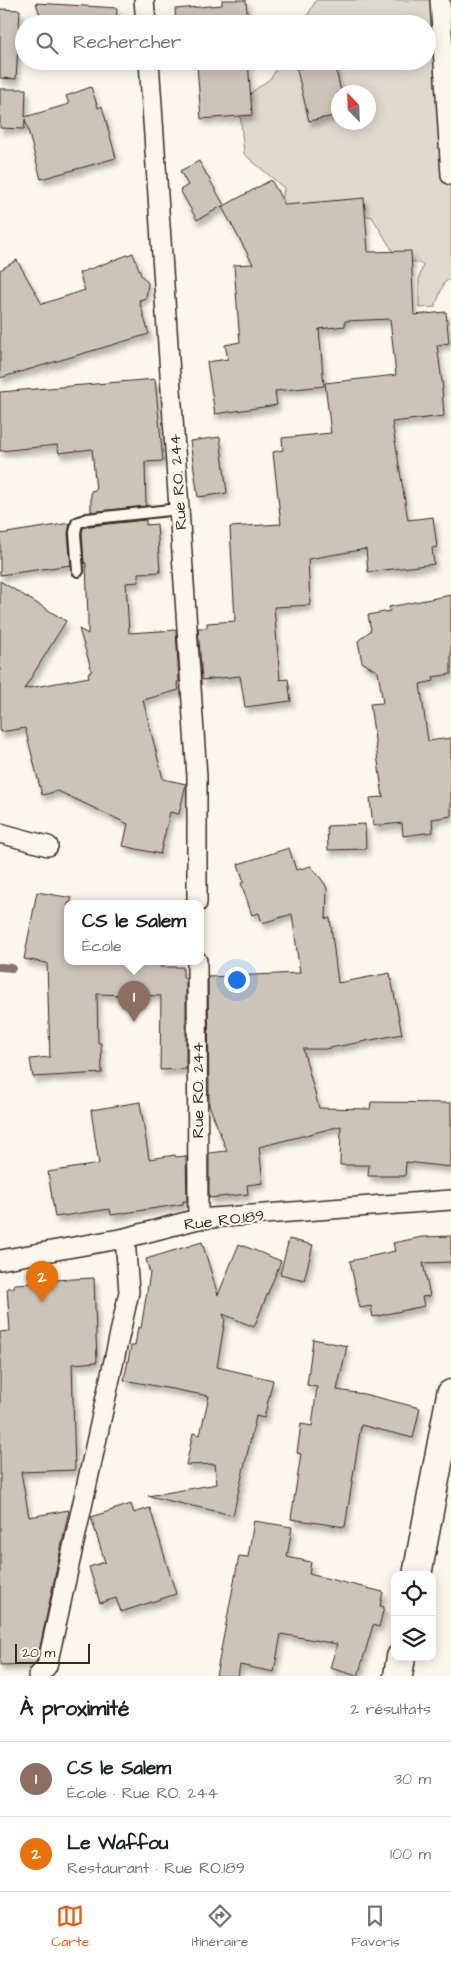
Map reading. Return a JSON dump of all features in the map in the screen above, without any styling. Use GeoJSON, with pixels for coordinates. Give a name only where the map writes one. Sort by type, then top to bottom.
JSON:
{"type":"FeatureCollection","features":[{"type":"Feature","properties":{"kind":"street"},"geometry":{"type":"LineString","coordinates":[[144,0],[145,15]]}},
{"type":"Feature","properties":{"kind":"street"},"geometry":{"type":"LineString","coordinates":[[440,0],[451,175]]}},
{"type":"Feature","properties":{"kind":"street","name":"Rue RO. 244"},"geometry":{"type":"LineString","coordinates":[[150,70],[197,777],[197,900]]}},
{"type":"Feature","properties":{"kind":"street"},"geometry":{"type":"LineString","coordinates":[[0,833],[48,846]]}},
{"type":"Feature","properties":{"kind":"street","name":"Rue RO. 244"},"geometry":{"type":"LineString","coordinates":[[197,965],[198,1219]]}},
{"type":"Feature","properties":{"kind":"street","name":"Rue RO.189"},"geometry":{"type":"LineString","coordinates":[[0,1260],[125,1238],[198,1219],[451,1200]]}},
{"type":"Feature","properties":{"kind":"street"},"geometry":{"type":"LineString","coordinates":[[38,1676],[47,1666],[129,1292],[125,1238]]}},
{"type":"Feature","properties":{"kind":"street"},"geometry":{"type":"LineString","coordinates":[[418,1571],[451,1394]]}},
{"type":"Feature","properties":{"kind":"street"},"geometry":{"type":"LineString","coordinates":[[398,1676],[400,1661]]}},
{"type":"Feature","properties":{"kind":"lane"},"geometry":{"type":"LineString","coordinates":[[78,571],[75,533],[77,523],[87,519],[179,508]]}},
{"type":"Feature","properties":{"kind":"shaded area"},"geometry":{"type":"Polygon","coordinates":[[[316,0],[434,0],[451,47],[451,278],[444,283],[435,307],[419,308],[419,280],[423,264],[397,258],[372,217],[343,210],[279,224],[284,188],[244,154],[239,102],[271,78],[276,70],[436,70],[436,15],[308,15],[316,0]]]}},
{"type":"Feature","properties":{"kind":"building"},"geometry":{"type":"Polygon","coordinates":[[[222,0],[246,0],[247,15],[175,15],[175,9],[222,5],[222,0]]]}},
{"type":"Feature","properties":{"kind":"building"},"geometry":{"type":"Polygon","coordinates":[[[36,3],[117,8],[117,15],[40,15],[36,3]]]}},
{"type":"Feature","properties":{"kind":"building"},"geometry":{"type":"Polygon","coordinates":[[[0,9],[20,10],[20,15],[15,15],[16,79],[0,78],[0,9]]]}},
{"type":"Feature","properties":{"kind":"building"},"geometry":{"type":"Polygon","coordinates":[[[197,70],[249,70],[252,115],[201,119],[197,70]]]}},
{"type":"Feature","properties":{"kind":"building"},"geometry":{"type":"Polygon","coordinates":[[[297,70],[336,70],[339,85],[331,85],[331,116],[309,121],[297,70]]]}},
{"type":"Feature","properties":{"kind":"building"},"geometry":{"type":"Polygon","coordinates":[[[91,87],[98,108],[102,106],[116,158],[41,179],[25,119],[24,129],[0,128],[0,89],[26,89],[25,117],[69,104],[66,96],[91,87]]]}},
{"type":"Feature","properties":{"kind":"building"},"geometry":{"type":"Polygon","coordinates":[[[199,161],[224,205],[197,220],[180,190],[188,185],[180,171],[199,161]]]}},
{"type":"Feature","properties":{"kind":"building"},"geometry":{"type":"Polygon","coordinates":[[[271,180],[285,205],[364,198],[368,252],[411,251],[414,315],[446,312],[449,343],[437,345],[443,389],[444,416],[392,422],[408,520],[433,517],[437,547],[432,548],[434,564],[368,572],[366,549],[308,559],[310,605],[274,607],[280,680],[288,679],[291,701],[245,707],[240,676],[202,680],[198,628],[207,628],[207,623],[235,621],[230,527],[281,524],[273,452],[283,450],[282,438],[331,433],[325,383],[396,375],[390,319],[345,321],[345,326],[319,329],[324,386],[275,391],[277,405],[215,414],[207,362],[228,359],[225,345],[240,342],[234,265],[253,264],[222,207],[271,180]]]}},
{"type":"Feature","properties":{"kind":"building"},"geometry":{"type":"Polygon","coordinates":[[[133,253],[141,275],[148,283],[146,298],[139,300],[149,334],[0,378],[0,270],[17,260],[42,304],[85,290],[79,273],[133,253]]]}},
{"type":"Feature","properties":{"kind":"building"},"geometry":{"type":"Polygon","coordinates":[[[155,379],[163,461],[145,462],[146,506],[91,512],[91,491],[96,490],[92,449],[59,453],[57,445],[0,451],[0,392],[155,379]]]}},
{"type":"Feature","properties":{"kind":"building"},"geometry":{"type":"Polygon","coordinates":[[[220,437],[227,493],[198,497],[190,441],[220,437]]]}},
{"type":"Feature","properties":{"kind":"building"},"geometry":{"type":"Polygon","coordinates":[[[146,520],[146,525],[157,524],[160,572],[138,573],[139,582],[126,583],[129,633],[176,630],[179,682],[177,682],[179,690],[143,700],[163,779],[186,784],[179,814],[170,812],[160,854],[123,846],[128,824],[58,791],[42,795],[25,728],[0,732],[0,581],[66,621],[24,689],[89,677],[88,673],[92,671],[79,629],[88,634],[83,528],[146,520]]]}},
{"type":"Feature","properties":{"kind":"building"},"geometry":{"type":"Polygon","coordinates":[[[70,523],[68,534],[71,565],[0,575],[0,534],[70,523]]]}},
{"type":"Feature","properties":{"kind":"building"},"geometry":{"type":"Polygon","coordinates":[[[451,595],[451,674],[433,677],[434,681],[420,684],[428,741],[451,738],[451,816],[432,819],[433,832],[403,836],[402,823],[373,826],[370,798],[383,797],[370,704],[383,703],[378,672],[362,662],[358,641],[371,630],[368,615],[390,611],[389,607],[451,595]]]}},
{"type":"Feature","properties":{"kind":"building"},"geometry":{"type":"Polygon","coordinates":[[[365,824],[366,849],[328,850],[327,826],[365,824]]]}},
{"type":"Feature","properties":{"kind":"building"},"geometry":{"type":"Polygon","coordinates":[[[289,848],[296,870],[311,866],[327,889],[326,919],[330,918],[338,983],[390,973],[402,1034],[325,1049],[303,1049],[319,1108],[370,1109],[371,1102],[451,1103],[451,1167],[406,1162],[405,1176],[368,1176],[369,1165],[340,1165],[341,1126],[259,1147],[263,1183],[247,1185],[248,1194],[209,1198],[209,1153],[227,1151],[209,1105],[208,977],[300,973],[292,914],[262,923],[259,913],[252,915],[241,883],[244,882],[238,864],[289,848]]]}},
{"type":"Feature","properties":{"kind":"building"},"geometry":{"type":"Polygon","coordinates":[[[37,892],[72,898],[71,900],[64,900],[64,965],[161,965],[160,967],[183,967],[183,978],[186,978],[186,1069],[160,1070],[161,996],[97,994],[98,1043],[101,1043],[102,1073],[33,1077],[30,1059],[50,1057],[47,963],[24,959],[37,892]]]}},
{"type":"Feature","properties":{"kind":"building"},"geometry":{"type":"Polygon","coordinates":[[[140,1102],[149,1159],[175,1155],[176,1157],[186,1156],[187,1201],[183,1201],[183,1204],[111,1215],[110,1209],[55,1217],[48,1172],[99,1164],[91,1110],[140,1102]]]}},
{"type":"Feature","properties":{"kind":"building"},"geometry":{"type":"Polygon","coordinates":[[[451,1236],[451,1262],[423,1263],[430,1296],[422,1297],[424,1306],[373,1317],[371,1306],[360,1308],[350,1261],[395,1251],[393,1243],[422,1237],[451,1236]]]}},
{"type":"Feature","properties":{"kind":"building"},"geometry":{"type":"Polygon","coordinates":[[[289,1239],[313,1245],[304,1280],[280,1274],[289,1239]]]}},
{"type":"Feature","properties":{"kind":"building"},"geometry":{"type":"Polygon","coordinates":[[[202,1242],[218,1295],[239,1244],[281,1261],[254,1327],[223,1314],[225,1319],[217,1367],[273,1380],[264,1418],[256,1416],[233,1515],[148,1496],[217,1484],[215,1464],[186,1465],[193,1433],[200,1435],[209,1396],[124,1380],[131,1346],[135,1346],[138,1327],[141,1328],[150,1273],[146,1259],[202,1242]]]}},
{"type":"Feature","properties":{"kind":"building"},"geometry":{"type":"Polygon","coordinates":[[[94,1278],[97,1362],[72,1364],[75,1470],[21,1472],[29,1517],[69,1510],[37,1661],[34,1664],[0,1665],[0,1332],[10,1331],[7,1288],[14,1288],[14,1284],[34,1283],[34,1281],[94,1278]]]}},
{"type":"Feature","properties":{"kind":"building"},"geometry":{"type":"Polygon","coordinates":[[[313,1339],[347,1346],[337,1390],[364,1394],[420,1408],[413,1438],[361,1425],[345,1527],[291,1519],[301,1454],[297,1453],[301,1424],[312,1426],[317,1387],[307,1385],[313,1339]]]}},
{"type":"Feature","properties":{"kind":"building"},"geometry":{"type":"Polygon","coordinates":[[[131,1504],[134,1513],[150,1508],[176,1594],[121,1612],[116,1598],[100,1603],[89,1567],[105,1562],[91,1517],[131,1504]]]}},
{"type":"Feature","properties":{"kind":"building"},"geometry":{"type":"Polygon","coordinates":[[[254,1521],[292,1527],[287,1557],[311,1562],[309,1574],[383,1592],[380,1606],[384,1607],[379,1627],[373,1625],[358,1676],[330,1668],[337,1644],[281,1634],[274,1672],[240,1665],[238,1676],[216,1676],[239,1556],[248,1557],[254,1521]]]}},
{"type":"Feature","properties":{"kind":"waterway"},"geometry":{"type":"LineString","coordinates":[[0,967],[12,968]]}},
{"type":"Feature","properties":{"kind":"place","name":"CS le Salem"},"geometry":{"type":"Point","coordinates":[134,1022]}},
{"type":"Feature","properties":{"kind":"place","name":"Le Waffou"},"geometry":{"type":"Point","coordinates":[42,1302]}}]}
